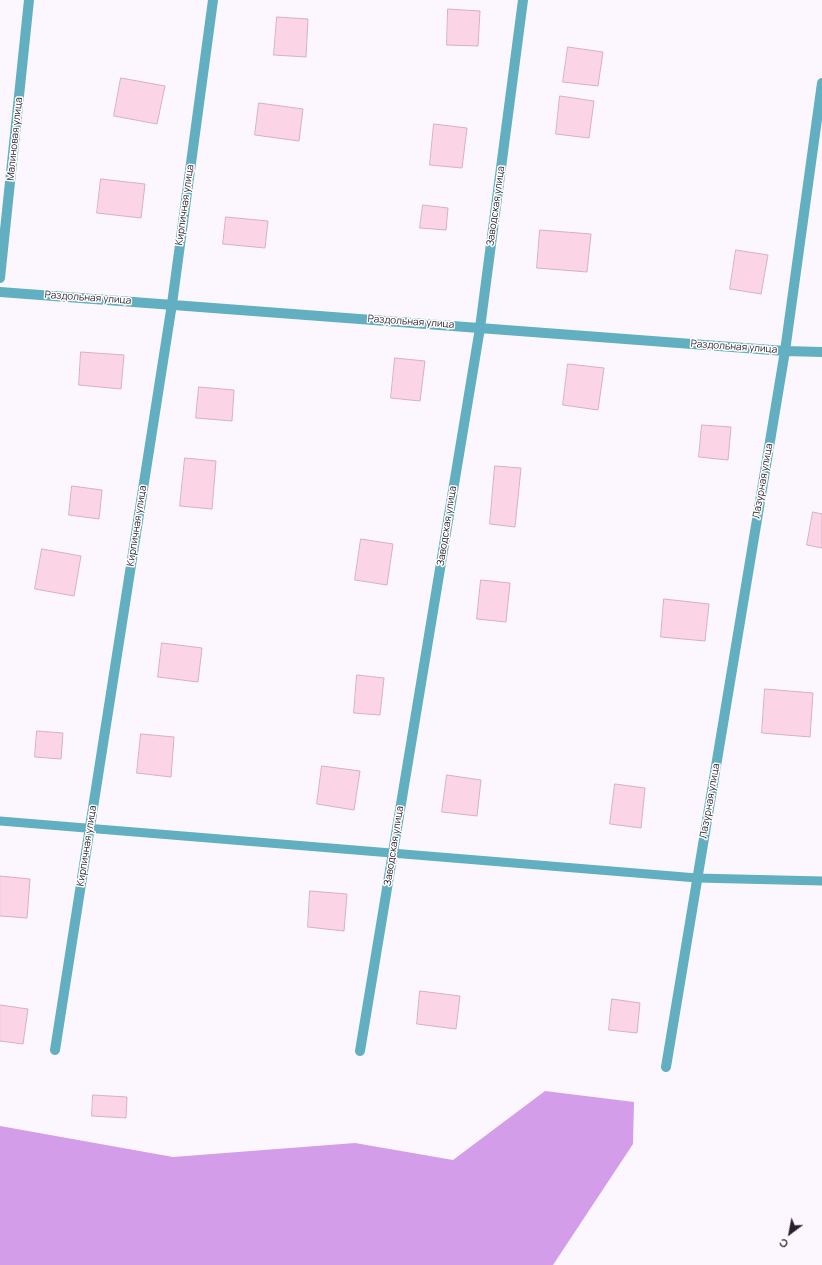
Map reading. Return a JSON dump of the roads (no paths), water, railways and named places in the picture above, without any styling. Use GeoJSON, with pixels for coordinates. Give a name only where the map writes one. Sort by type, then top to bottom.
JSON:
{"type":"FeatureCollection","features":[{"type":"Feature","properties":{"kind":"street","name":"Малиновая улица"},"geometry":{"type":"LineString","coordinates":[[0,278],[29,0]]}},
{"type":"Feature","properties":{"kind":"street","name":"Кирпичная улица"},"geometry":{"type":"LineString","coordinates":[[55,1050],[172,304],[213,0]]}},
{"type":"Feature","properties":{"kind":"street","name":"Заводская улица"},"geometry":{"type":"LineString","coordinates":[[360,1051],[480,328],[524,0]]}},
{"type":"Feature","properties":{"kind":"street","name":"Лазурная улица"},"geometry":{"type":"LineString","coordinates":[[666,1067],[785,351],[822,83]]}},
{"type":"Feature","properties":{"kind":"street","name":"Раздольная улица"},"geometry":{"type":"LineString","coordinates":[[0,292],[785,351],[822,352]]}},
{"type":"Feature","properties":{"kind":"lane"},"geometry":{"type":"LineString","coordinates":[[0,821],[697,878],[822,880]]}}]}
